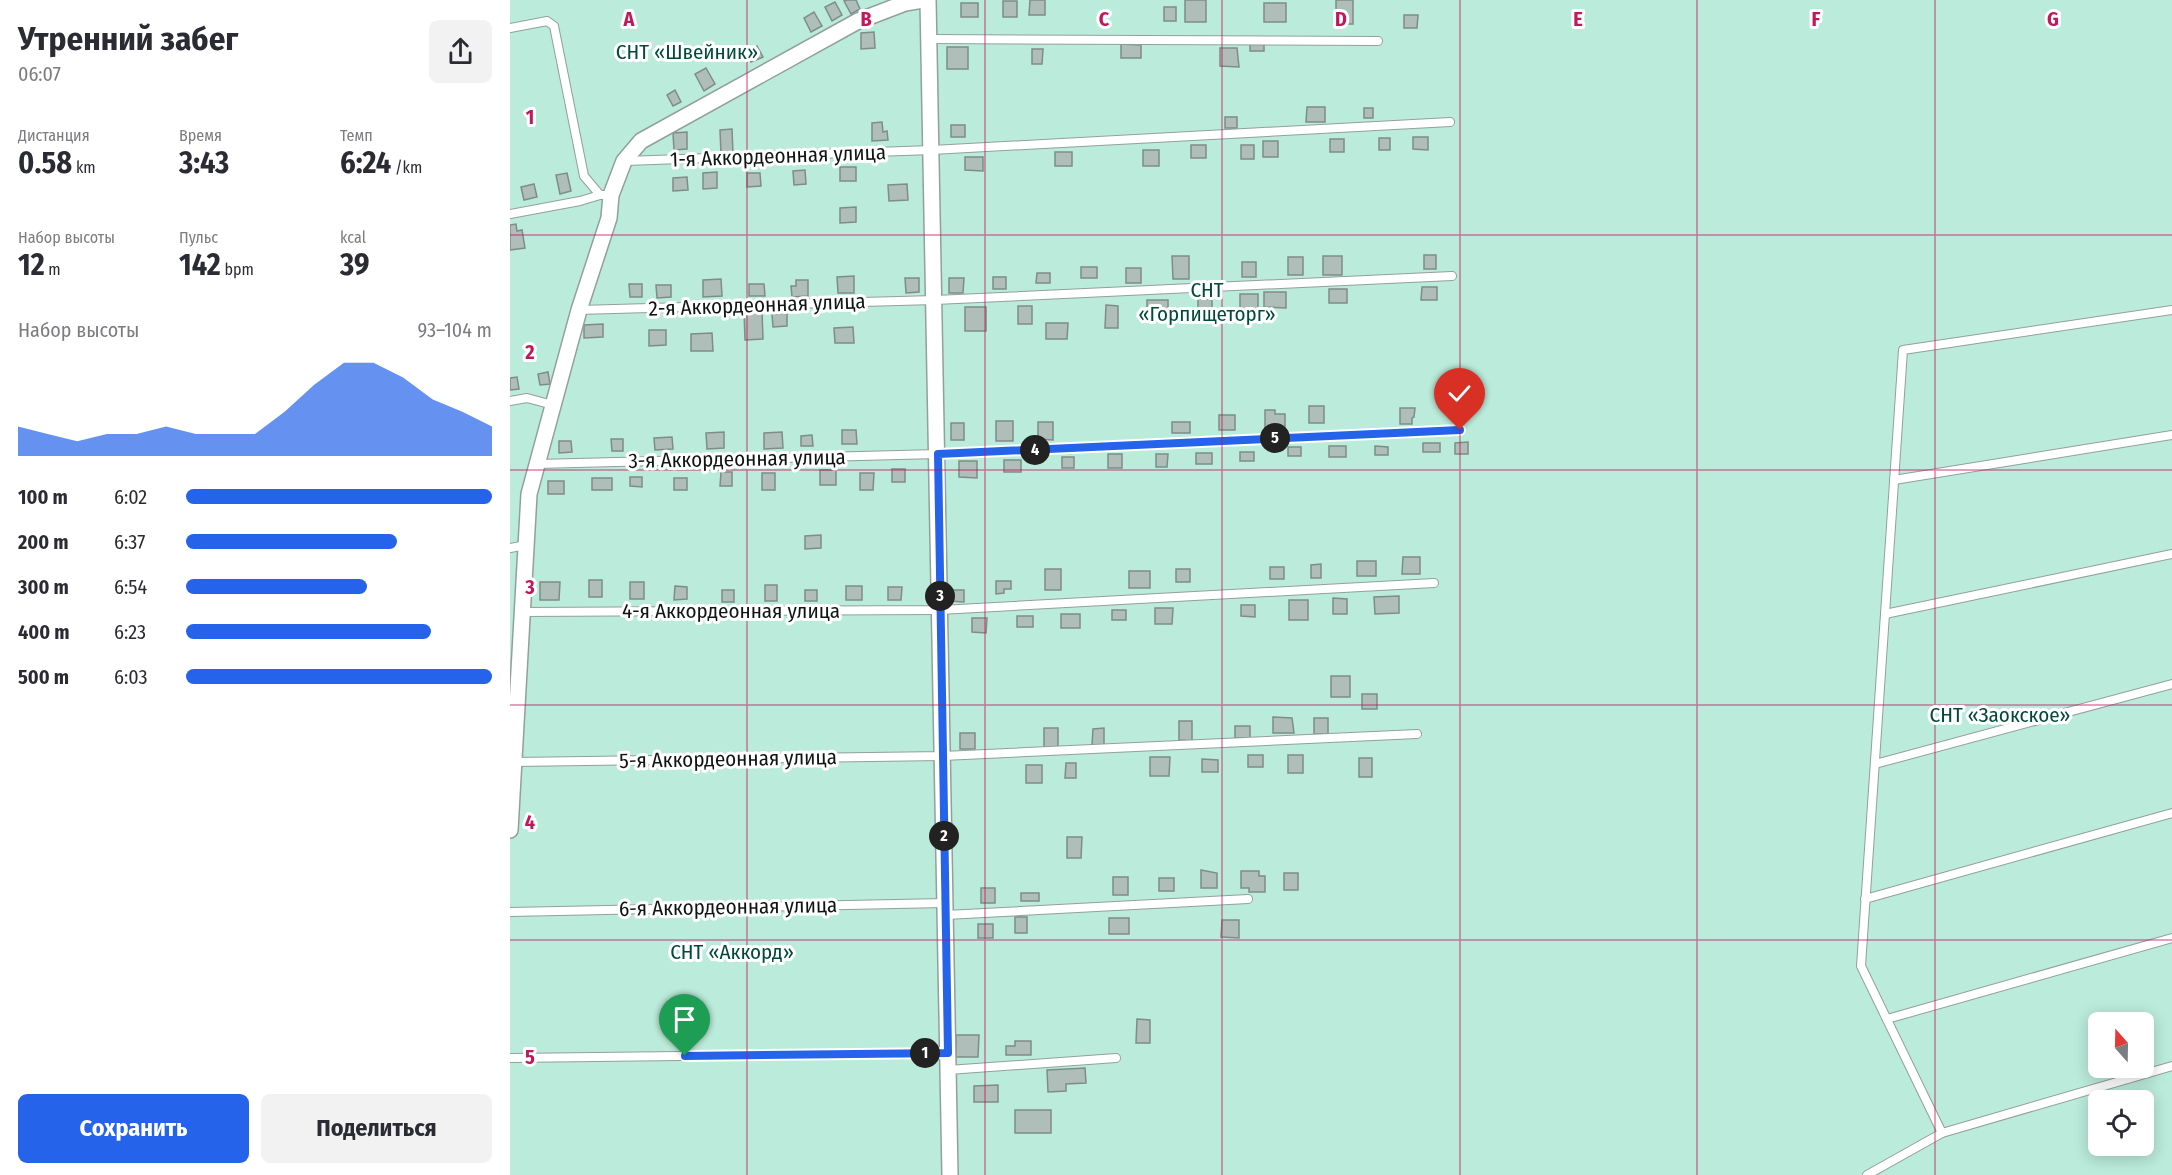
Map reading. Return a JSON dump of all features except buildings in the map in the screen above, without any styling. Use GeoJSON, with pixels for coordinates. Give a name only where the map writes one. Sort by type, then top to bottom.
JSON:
{"type":"FeatureCollection","features":[{"type":"Feature","properties":{"kind":"street"},"geometry":{"type":"LineString","coordinates":[[510,831],[514,762],[514,673],[522,612],[529,495],[579,310],[609,218],[606,195],[624,161],[641,141],[858,21],[904,2],[923,0]]}},
{"type":"Feature","properties":{"kind":"street"},"geometry":{"type":"LineString","coordinates":[[928,0],[950,1175]]}},
{"type":"Feature","properties":{"kind":"lane"},"geometry":{"type":"LineString","coordinates":[[510,28],[547,21],[554,26],[584,176],[606,195]]}},
{"type":"Feature","properties":{"kind":"lane"},"geometry":{"type":"LineString","coordinates":[[930,39],[1378,41]]}},
{"type":"Feature","properties":{"kind":"lane","name":"1-я Аккордеонная улица"},"geometry":{"type":"LineString","coordinates":[[624,161],[932,150],[1450,122]]}},
{"type":"Feature","properties":{"kind":"lane"},"geometry":{"type":"LineString","coordinates":[[510,214],[606,195]]}},
{"type":"Feature","properties":{"kind":"lane","name":"2-я Аккордеонная улица"},"geometry":{"type":"LineString","coordinates":[[579,310],[935,300],[1452,276]]}},
{"type":"Feature","properties":{"kind":"lane"},"geometry":{"type":"LineString","coordinates":[[1942,1133],[1861,966],[1903,350],[2172,310]]}},
{"type":"Feature","properties":{"kind":"lane"},"geometry":{"type":"LineString","coordinates":[[510,401],[527,398],[553,405]]}},
{"type":"Feature","properties":{"kind":"lane","name":"3-я Аккордеонная улица"},"geometry":{"type":"LineString","coordinates":[[537,465],[938,454],[1460,430]]}},
{"type":"Feature","properties":{"kind":"lane"},"geometry":{"type":"LineString","coordinates":[[1894,480],[2172,435]]}},
{"type":"Feature","properties":{"kind":"lane"},"geometry":{"type":"LineString","coordinates":[[510,548],[526,545]]}},
{"type":"Feature","properties":{"kind":"lane"},"geometry":{"type":"LineString","coordinates":[[1885,614],[2172,554]]}},
{"type":"Feature","properties":{"kind":"lane","name":"4-я Аккордеонная улица"},"geometry":{"type":"LineString","coordinates":[[522,612],[940,610],[1434,583]]}},
{"type":"Feature","properties":{"kind":"lane"},"geometry":{"type":"LineString","coordinates":[[1875,764],[2172,684]]}},
{"type":"Feature","properties":{"kind":"lane","name":"5-я Аккордеонная улица"},"geometry":{"type":"LineString","coordinates":[[514,762],[943,756],[1417,734]]}},
{"type":"Feature","properties":{"kind":"lane"},"geometry":{"type":"LineString","coordinates":[[1865,899],[2172,813]]}},
{"type":"Feature","properties":{"kind":"lane","name":"6-я Аккордеонная улица"},"geometry":{"type":"LineString","coordinates":[[510,912],[946,909],[1248,899]]}},
{"type":"Feature","properties":{"kind":"lane"},"geometry":{"type":"LineString","coordinates":[[1887,1019],[2172,938]]}},
{"type":"Feature","properties":{"kind":"lane"},"geometry":{"type":"LineString","coordinates":[[510,1058],[948,1053]]}},
{"type":"Feature","properties":{"kind":"lane"},"geometry":{"type":"LineString","coordinates":[[948,1070],[1116,1058]]}},
{"type":"Feature","properties":{"kind":"lane"},"geometry":{"type":"LineString","coordinates":[[1867,1175],[1942,1133],[2172,1066]]}},
{"type":"Feature","properties":{"kind":"green space"},"geometry":{"type":"Polygon","coordinates":[[[510,0],[2172,0],[2172,1175],[510,1175],[510,0]]]}},
{"type":"Feature","properties":{"kind":"route"},"geometry":{"type":"LineString","coordinates":[[685,1056],[948,1053],[938,454],[1460,430]]}},
{"type":"Feature","properties":{"kind":"park label","name":"СНТ «Швейник»"},"geometry":{"type":"Point","coordinates":[687,52]}},
{"type":"Feature","properties":{"kind":"park label","name":"СНТ «Горпищеторг»"},"geometry":{"type":"Point","coordinates":[1207,302]}},
{"type":"Feature","properties":{"kind":"park label","name":"СНТ «Заокское»"},"geometry":{"type":"Point","coordinates":[2000,715]}},
{"type":"Feature","properties":{"kind":"park label","name":"СНТ «Аккорд»"},"geometry":{"type":"Point","coordinates":[732,952]}}]}
